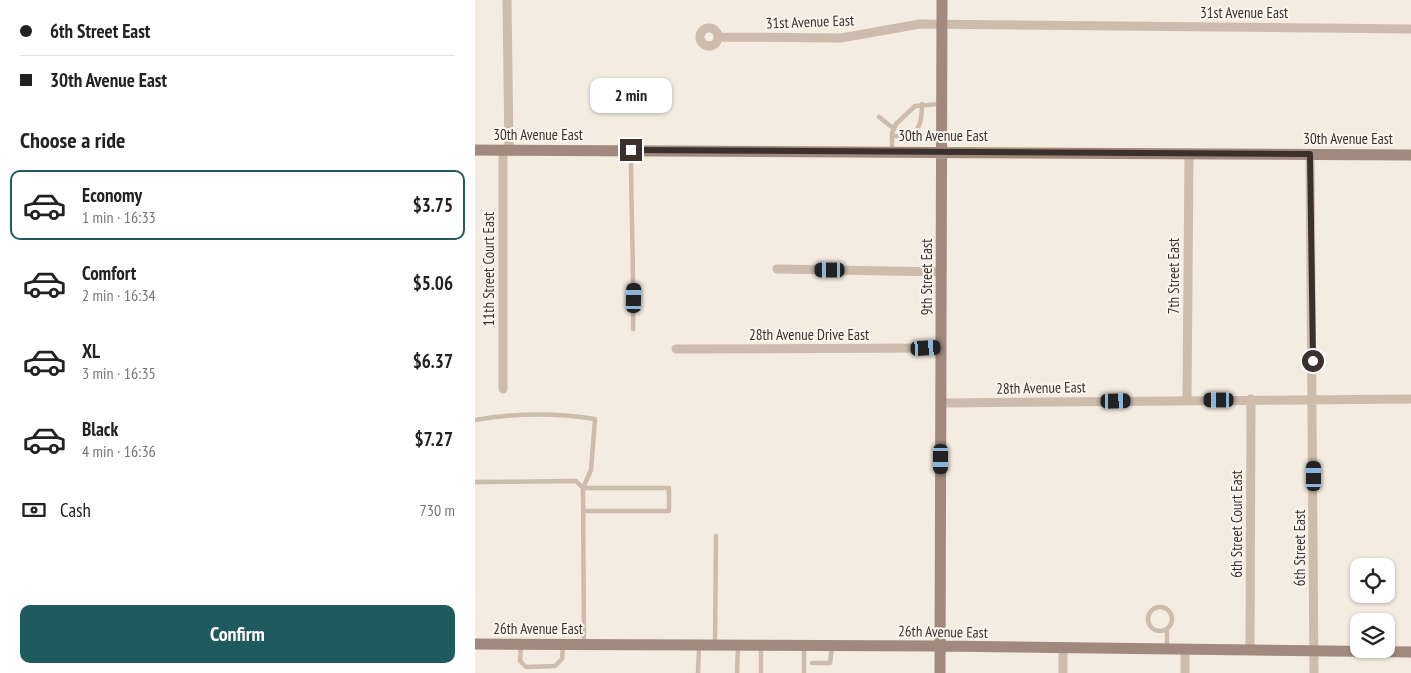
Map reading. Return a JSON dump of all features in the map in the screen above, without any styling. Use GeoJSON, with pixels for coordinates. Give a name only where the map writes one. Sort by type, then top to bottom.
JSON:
{"type":"FeatureCollection","features":[{"type":"Feature","properties":{"kind":"street","name":"11th Street Court East"},"geometry":{"type":"LineString","coordinates":[[503,389],[507,0]]}},
{"type":"Feature","properties":{"kind":"street","name":"9th Street East"},"geometry":{"type":"LineString","coordinates":[[940,673],[942,0]]}},
{"type":"Feature","properties":{"kind":"street","name":"31st Avenue East"},"geometry":{"type":"LineString","coordinates":[[718,37],[841,38],[920,24],[1411,29]]}},
{"type":"Feature","properties":{"kind":"street","name":"30th Avenue East"},"geometry":{"type":"LineString","coordinates":[[475,150],[1411,154]]}},
{"type":"Feature","properties":{"kind":"street","name":"7th Street East"},"geometry":{"type":"LineString","coordinates":[[1187,400],[1189,153]]}},
{"type":"Feature","properties":{"kind":"street","name":"6th Street East"},"geometry":{"type":"LineString","coordinates":[[1310,154],[1314,673]]}},
{"type":"Feature","properties":{"kind":"street"},"geometry":{"type":"LineString","coordinates":[[777,269],[942,272]]}},
{"type":"Feature","properties":{"kind":"street","name":"28th Avenue Drive East"},"geometry":{"type":"LineString","coordinates":[[676,349],[942,348]]}},
{"type":"Feature","properties":{"kind":"street","name":"6th Street Court East"},"geometry":{"type":"LineString","coordinates":[[1250,649],[1251,399]]}},
{"type":"Feature","properties":{"kind":"street","name":"28th Avenue East"},"geometry":{"type":"LineString","coordinates":[[941,403],[1411,399]]}},
{"type":"Feature","properties":{"kind":"street","name":"26th Avenue East"},"geometry":{"type":"LineString","coordinates":[[475,644],[941,646],[1411,652]]}},
{"type":"Feature","properties":{"kind":"street"},"geometry":{"type":"LineString","coordinates":[[1063,649],[1063,673]]}},
{"type":"Feature","properties":{"kind":"street"},"geometry":{"type":"LineString","coordinates":[[1185,649],[1185,673]]}},
{"type":"Feature","properties":{"kind":"lane"},"geometry":{"type":"LineString","coordinates":[[892,136],[909,134],[916,130],[921,121],[922,104]]}},
{"type":"Feature","properties":{"kind":"lane"},"geometry":{"type":"LineString","coordinates":[[892,151],[893,128],[915,106],[941,104]]}},
{"type":"Feature","properties":{"kind":"lane"},"geometry":{"type":"LineString","coordinates":[[879,117],[893,128]]}},
{"type":"Feature","properties":{"kind":"lane"},"geometry":{"type":"LineString","coordinates":[[631,150],[631,222],[634,266],[633,329]]}},
{"type":"Feature","properties":{"kind":"lane"},"geometry":{"type":"LineString","coordinates":[[475,420],[505,415],[574,416],[595,419],[591,470],[583,488],[584,644]]}},
{"type":"Feature","properties":{"kind":"lane"},"geometry":{"type":"LineString","coordinates":[[475,482],[576,481],[583,488],[669,488],[669,510],[584,511]]}},
{"type":"Feature","properties":{"kind":"lane"},"geometry":{"type":"LineString","coordinates":[[715,645],[716,536]]}},
{"type":"Feature","properties":{"kind":"lane"},"geometry":{"type":"LineString","coordinates":[[1167,629],[1160,631],[1152,629],[1148,618],[1151,611],[1162,607],[1169,611],[1172,622],[1167,629],[1167,649]]}},
{"type":"Feature","properties":{"kind":"lane"},"geometry":{"type":"LineString","coordinates":[[521,644],[520,661],[526,666],[555,666],[562,659],[563,644]]}},
{"type":"Feature","properties":{"kind":"lane"},"geometry":{"type":"LineString","coordinates":[[698,673],[699,645]]}},
{"type":"Feature","properties":{"kind":"lane"},"geometry":{"type":"LineString","coordinates":[[737,673],[738,645]]}},
{"type":"Feature","properties":{"kind":"lane"},"geometry":{"type":"LineString","coordinates":[[761,645],[761,673]]}},
{"type":"Feature","properties":{"kind":"lane"},"geometry":{"type":"LineString","coordinates":[[803,673],[804,645]]}},
{"type":"Feature","properties":{"kind":"lane"},"geometry":{"type":"LineString","coordinates":[[812,663],[830,663],[832,646]]}},
{"type":"Feature","properties":{"kind":"route"},"geometry":{"type":"LineString","coordinates":[[631,150],[1310,154],[1313,361]]}}]}
